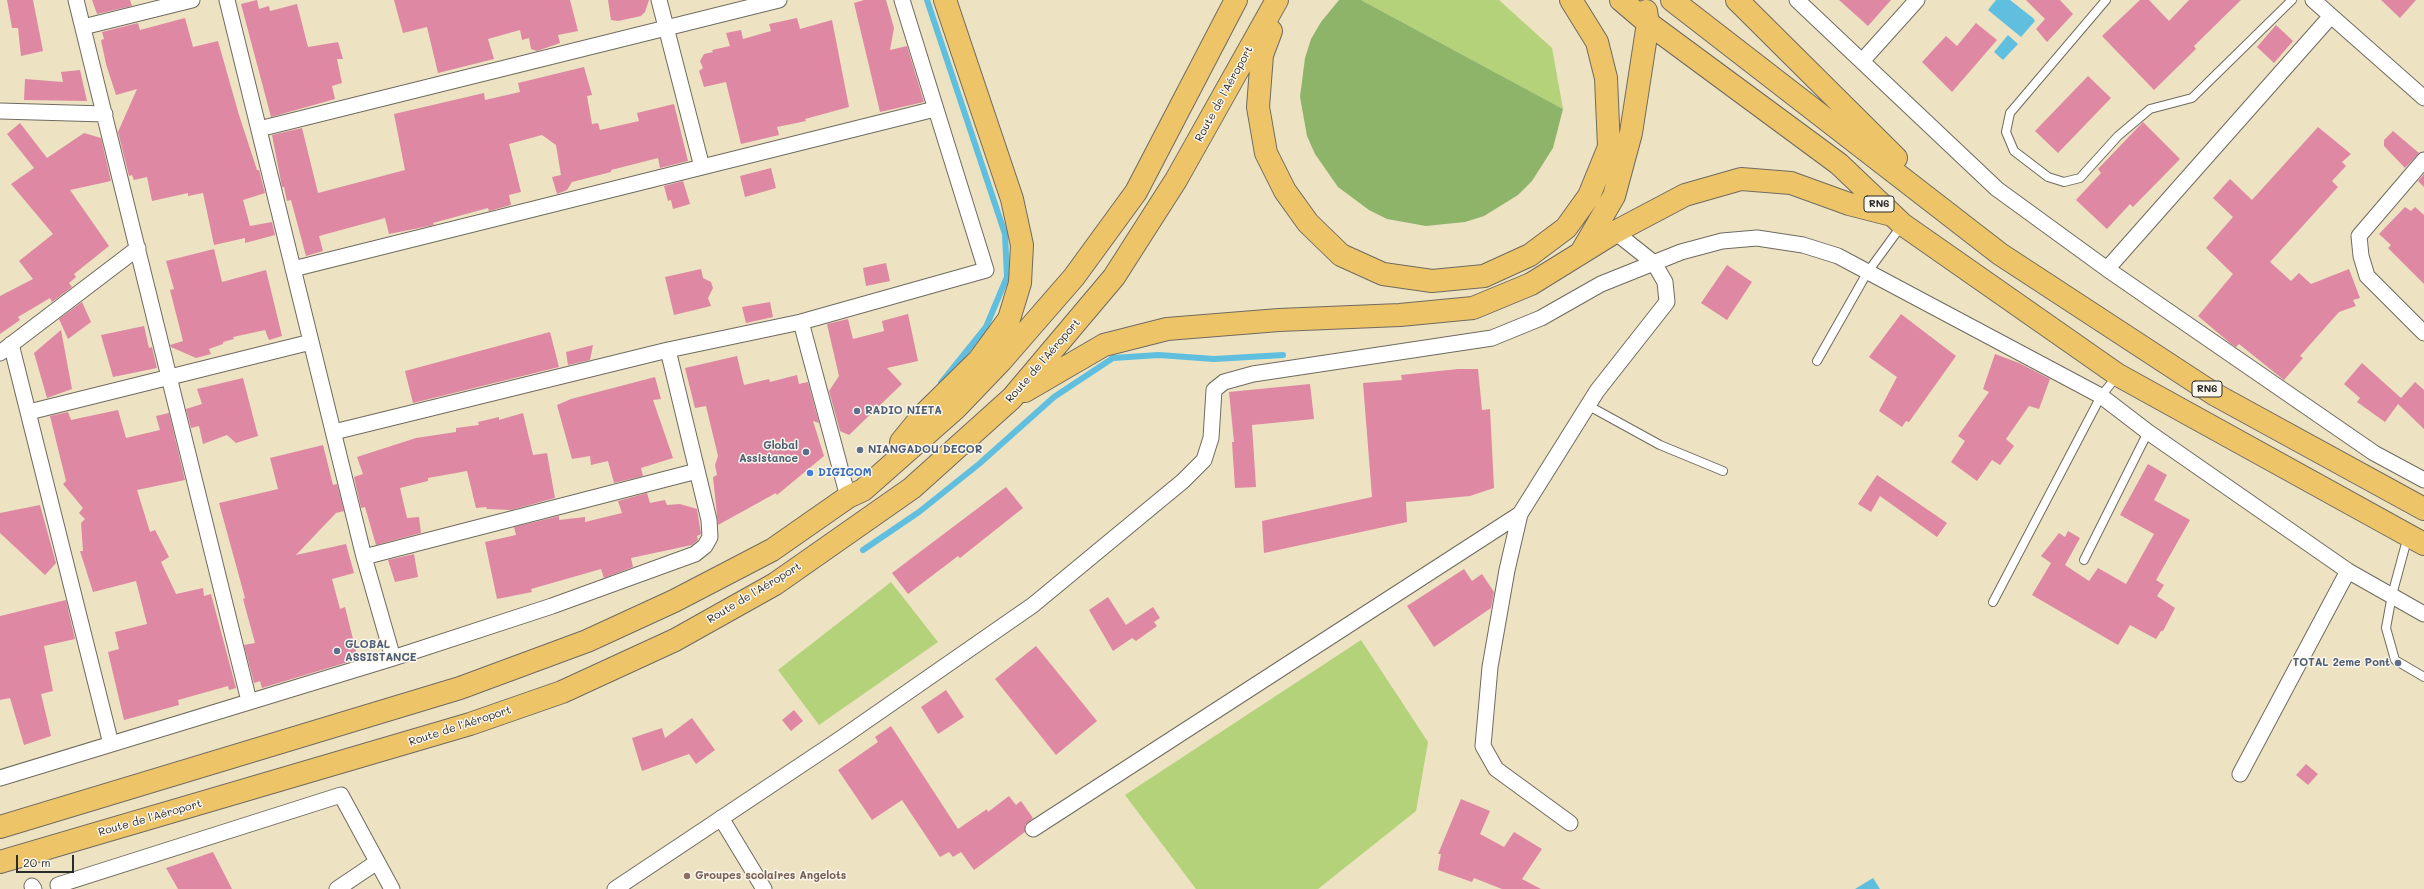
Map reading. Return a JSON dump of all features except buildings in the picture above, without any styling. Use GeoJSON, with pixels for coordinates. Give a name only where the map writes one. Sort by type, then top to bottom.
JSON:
{"type":"FeatureCollection","features":[{"type":"Feature","properties":{"kind":"highway"},"geometry":{"type":"LineString","coordinates":[[855,494],[923,415],[979,360],[1009,319],[1020,283],[1022,245],[1012,199],[945,0]]}},
{"type":"Feature","properties":{"kind":"highway"},"geometry":{"type":"LineString","coordinates":[[0,827],[460,688],[587,641],[674,601],[772,550],[855,494],[956,408],[1001,361],[1074,277],[1136,192],[1236,0]]}},
{"type":"Feature","properties":{"kind":"highway","name":"Route de l'Aéroport"},"geometry":{"type":"LineString","coordinates":[[0,862],[470,724],[569,689],[675,640],[775,584],[912,488],[1012,398],[1114,277],[1176,180],[1277,0]]}},
{"type":"Feature","properties":{"kind":"highway"},"geometry":{"type":"LineString","coordinates":[[1282,0],[1262,55],[1258,107],[1266,153],[1285,190],[1308,223],[1341,254],[1383,274],[1432,281],[1484,276],[1530,255],[1566,228],[1589,196],[1609,147],[1606,78],[1597,42],[1571,0]]}},
{"type":"Feature","properties":{"kind":"highway","name":"RN6"},"geometry":{"type":"LineString","coordinates":[[1621,0],[1648,23],[1839,164],[1896,219],[2118,375],[2416,539]]}},
{"type":"Feature","properties":{"kind":"highway"},"geometry":{"type":"LineString","coordinates":[[1581,252],[1614,196],[1630,133],[1648,23],[1644,0]]}},
{"type":"Feature","properties":{"kind":"highway"},"geometry":{"type":"LineString","coordinates":[[1672,0],[1962,224]]}},
{"type":"Feature","properties":{"kind":"highway"},"geometry":{"type":"LineString","coordinates":[[1737,0],[1962,224]]}},
{"type":"Feature","properties":{"kind":"highway"},"geometry":{"type":"LineString","coordinates":[[1012,398],[1104,345],[1168,329],[1279,320],[1400,315],[1473,308],[1531,284],[1615,232],[1685,195],[1741,179],[1791,183],[1896,219]]}},
{"type":"Feature","properties":{"kind":"highway","name":"RN6"},"geometry":{"type":"LineString","coordinates":[[1962,224],[2000,254],[2214,394],[2424,509]]}},
{"type":"Feature","properties":{"kind":"street"},"geometry":{"type":"LineString","coordinates":[[76,0],[249,701]]}},
{"type":"Feature","properties":{"kind":"street"},"geometry":{"type":"LineString","coordinates":[[83,27],[192,0]]}},
{"type":"Feature","properties":{"kind":"street"},"geometry":{"type":"LineString","coordinates":[[227,0],[364,556],[393,658]]}},
{"type":"Feature","properties":{"kind":"street"},"geometry":{"type":"LineString","coordinates":[[659,0],[702,167]]}},
{"type":"Feature","properties":{"kind":"street"},"geometry":{"type":"LineString","coordinates":[[259,129],[779,0]]}},
{"type":"Feature","properties":{"kind":"street"},"geometry":{"type":"LineString","coordinates":[[334,432],[668,350],[801,322],[986,270],[902,0]]}},
{"type":"Feature","properties":{"kind":"street"},"geometry":{"type":"LineString","coordinates":[[1797,0],[1863,60],[1997,189],[2107,269],[2374,453],[2424,480]]}},
{"type":"Feature","properties":{"kind":"street"},"geometry":{"type":"LineString","coordinates":[[1863,60],[1917,0]]}},
{"type":"Feature","properties":{"kind":"street"},"geometry":{"type":"LineString","coordinates":[[2313,0],[2424,98]]}},
{"type":"Feature","properties":{"kind":"street"},"geometry":{"type":"LineString","coordinates":[[2107,269],[2331,16]]}},
{"type":"Feature","properties":{"kind":"street"},"geometry":{"type":"LineString","coordinates":[[293,269],[935,109]]}},
{"type":"Feature","properties":{"kind":"street"},"geometry":{"type":"LineString","coordinates":[[0,111],[105,114]]}},
{"type":"Feature","properties":{"kind":"street"},"geometry":{"type":"LineString","coordinates":[[2424,160],[2359,236],[2361,256],[2367,276],[2424,333]]}},
{"type":"Feature","properties":{"kind":"street"},"geometry":{"type":"LineString","coordinates":[[1570,823],[1496,769],[1483,746],[1490,667],[1507,570],[1520,514],[1597,391],[1667,302],[1665,282],[1654,263],[1615,232]]}},
{"type":"Feature","properties":{"kind":"street"},"geometry":{"type":"LineString","coordinates":[[615,889],[840,739],[1033,605],[1183,481],[1204,460],[1211,438],[1214,390],[1224,382],[1252,374],[1492,338],[1541,318],[1601,284],[1654,263],[1722,240],[1757,238],[1803,245],[1838,256],[1867,273],[2101,396],[2148,432],[2348,571],[2424,614]]}},
{"type":"Feature","properties":{"kind":"street"},"geometry":{"type":"LineString","coordinates":[[111,744],[29,412],[5,349],[138,248]]}},
{"type":"Feature","properties":{"kind":"street"},"geometry":{"type":"LineString","coordinates":[[801,322],[855,494]]}},
{"type":"Feature","properties":{"kind":"street"},"geometry":{"type":"LineString","coordinates":[[29,412],[311,342]]}},
{"type":"Feature","properties":{"kind":"street"},"geometry":{"type":"LineString","coordinates":[[0,778],[393,658],[552,606],[695,554],[705,546],[710,537],[708,520],[668,350]]}},
{"type":"Feature","properties":{"kind":"street"},"geometry":{"type":"LineString","coordinates":[[364,556],[697,472]]}},
{"type":"Feature","properties":{"kind":"street"},"geometry":{"type":"LineString","coordinates":[[1033,829],[1520,514]]}},
{"type":"Feature","properties":{"kind":"street"},"geometry":{"type":"LineString","coordinates":[[2240,774],[2348,571]]}},
{"type":"Feature","properties":{"kind":"street"},"geometry":{"type":"LineString","coordinates":[[58,885],[340,795],[392,889]]}},
{"type":"Feature","properties":{"kind":"street"},"geometry":{"type":"LineString","coordinates":[[721,818],[764,889]]}},
{"type":"Feature","properties":{"kind":"street"},"geometry":{"type":"LineString","coordinates":[[337,889],[377,862]]}},
{"type":"Feature","properties":{"kind":"lane"},"geometry":{"type":"LineString","coordinates":[[2106,0],[2010,113],[2006,132],[2014,151],[2048,177],[2064,182],[2080,178],[2118,136],[2150,109],[2192,98],[2292,0]]}},
{"type":"Feature","properties":{"kind":"lane"},"geometry":{"type":"LineString","coordinates":[[1817,361],[1896,219]]}},
{"type":"Feature","properties":{"kind":"lane"},"geometry":{"type":"LineString","coordinates":[[1993,602],[2101,396],[2118,375]]}},
{"type":"Feature","properties":{"kind":"lane"},"geometry":{"type":"LineString","coordinates":[[1589,406],[1660,445],[1723,472]]}},
{"type":"Feature","properties":{"kind":"lane"},"geometry":{"type":"LineString","coordinates":[[2084,560],[2148,432]]}},
{"type":"Feature","properties":{"kind":"lane"},"geometry":{"type":"LineString","coordinates":[[2416,539],[2392,595],[2386,628],[2395,660],[2424,677]]}},
{"type":"Feature","properties":{"kind":"green space"},"geometry":{"type":"Polygon","coordinates":[[[1339,0],[1361,0],[1563,109],[1553,148],[1532,181],[1518,195],[1484,216],[1465,222],[1426,226],[1387,219],[1369,210],[1338,187],[1315,154],[1307,136],[1300,97],[1305,58],[1311,39],[1321,22],[1339,0]]]}},
{"type":"Feature","properties":{"kind":"green space"},"geometry":{"type":"Polygon","coordinates":[[[1361,0],[1499,0],[1552,48],[1563,109],[1361,0]]]}},
{"type":"Feature","properties":{"kind":"green space"},"geometry":{"type":"Polygon","coordinates":[[[891,582],[938,642],[819,725],[778,670],[891,582]]]}},
{"type":"Feature","properties":{"kind":"green space"},"geometry":{"type":"Polygon","coordinates":[[[1361,640],[1428,742],[1416,811],[1318,889],[1196,889],[1125,795],[1361,640]]]}},
{"type":"Feature","properties":{"kind":"water"},"geometry":{"type":"Polygon","coordinates":[[[1996,0],[2010,0],[2033,18],[2035,21],[2021,37],[1988,10],[1996,0]]]}},
{"type":"Feature","properties":{"kind":"water"},"geometry":{"type":"Polygon","coordinates":[[[2008,35],[2018,44],[2003,60],[1994,52],[2008,35]]]}},
{"type":"Feature","properties":{"kind":"water"},"geometry":{"type":"Polygon","coordinates":[[[1873,878],[1880,889],[1855,889],[1873,878]]]}},
{"type":"Feature","properties":{"kind":"waterway"},"geometry":{"type":"LineString","coordinates":[[927,0],[1005,234],[1007,277],[986,327],[941,383]]}},
{"type":"Feature","properties":{"kind":"waterway"},"geometry":{"type":"LineString","coordinates":[[863,550],[919,512],[979,464],[1054,397],[1113,358],[1159,355],[1214,359],[1283,355]]}},
{"type":"Feature","properties":{"kind":"place","name":"RADIO NIETA"},"geometry":{"type":"Point","coordinates":[857,411]}},
{"type":"Feature","properties":{"kind":"place","name":"NIANGADOU DECOR"},"geometry":{"type":"Point","coordinates":[860,450]}},
{"type":"Feature","properties":{"kind":"place","name":"Global Assistance"},"geometry":{"type":"Point","coordinates":[806,452]}},
{"type":"Feature","properties":{"kind":"place","name":"DIGICOM"},"geometry":{"type":"Point","coordinates":[810,473]}},
{"type":"Feature","properties":{"kind":"place","name":"GLOBAL ASSISTANCE"},"geometry":{"type":"Point","coordinates":[337,651]}},
{"type":"Feature","properties":{"kind":"place","name":"TOTAL 2eme Pont"},"geometry":{"type":"Point","coordinates":[2398,663]}},
{"type":"Feature","properties":{"kind":"place","name":"Groupes scolaires Angelots"},"geometry":{"type":"Point","coordinates":[687,876]}}]}
